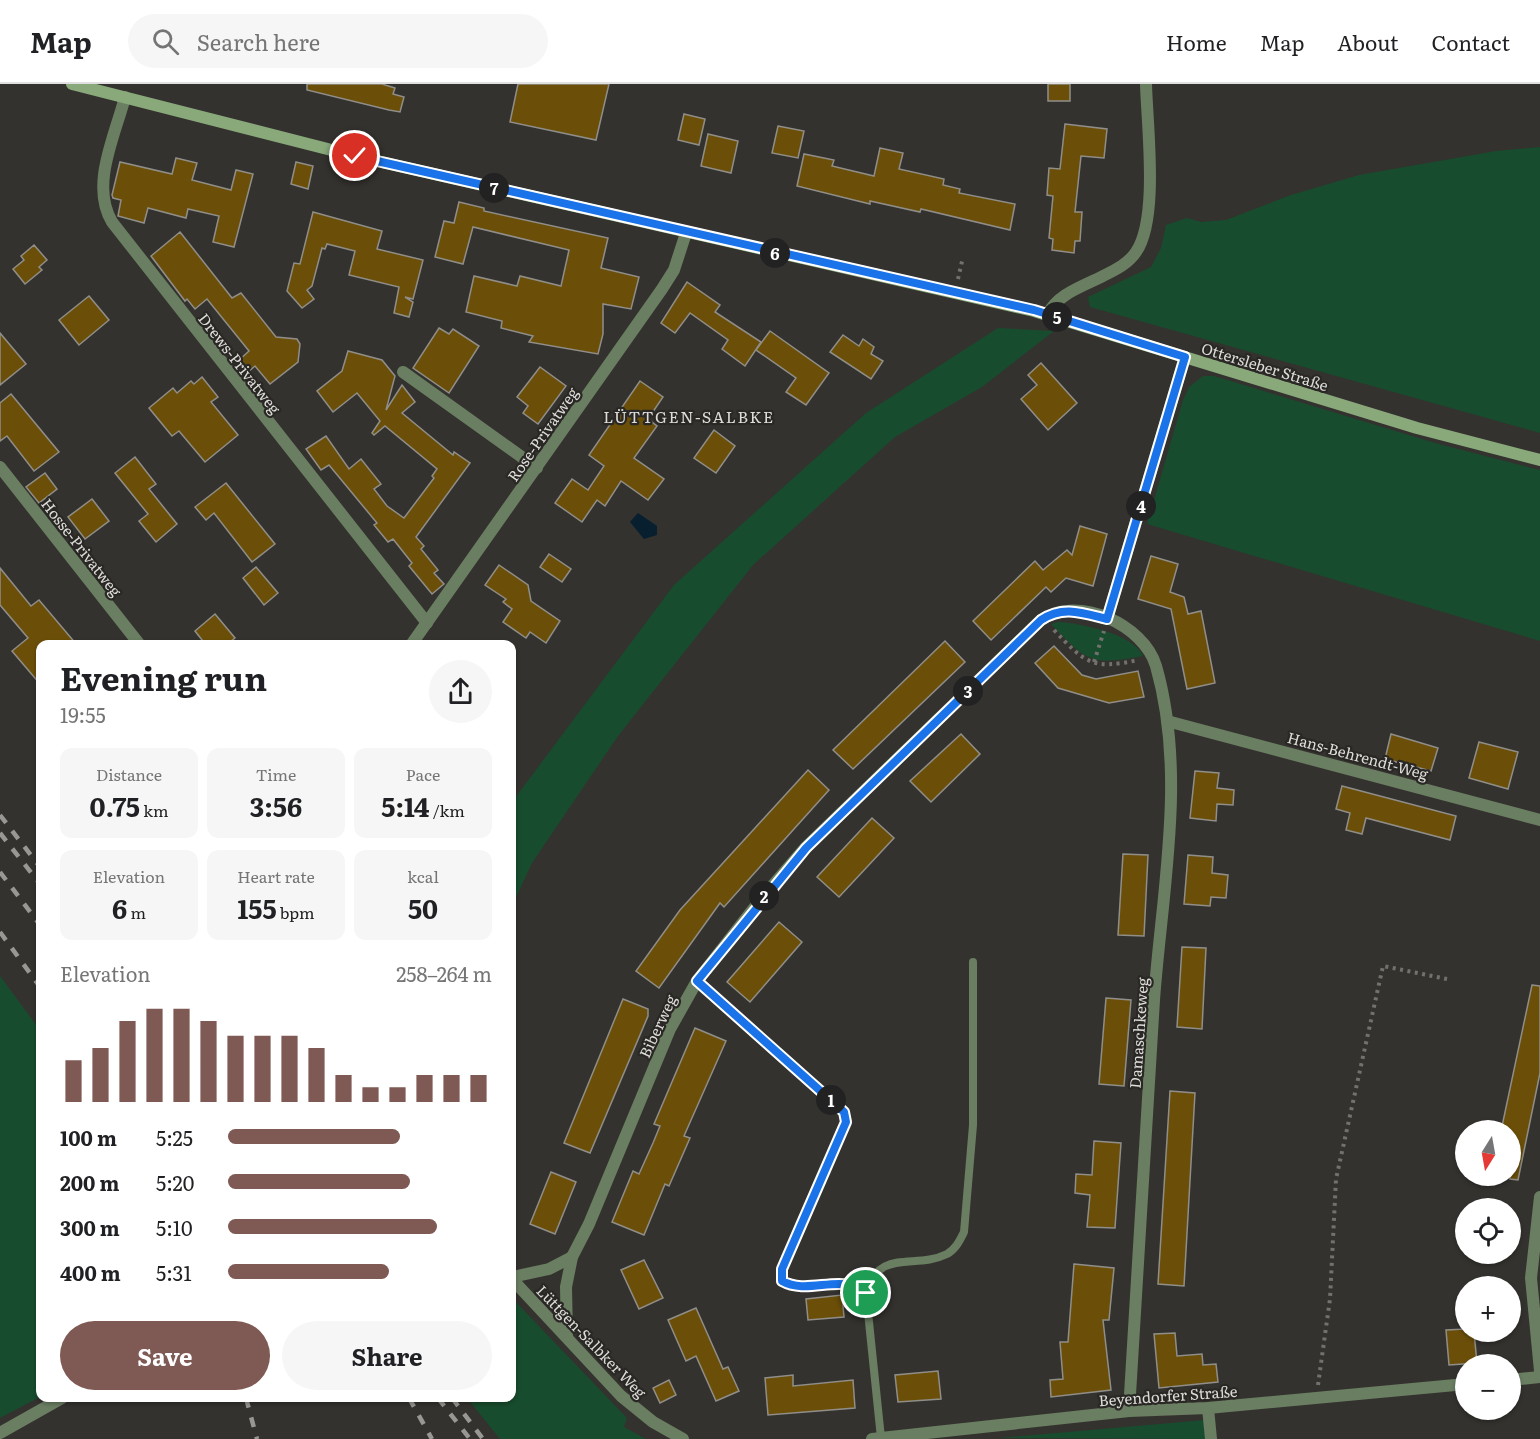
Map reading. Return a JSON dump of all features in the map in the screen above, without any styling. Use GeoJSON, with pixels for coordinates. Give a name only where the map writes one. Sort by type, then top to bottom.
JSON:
{"type":"FeatureCollection","features":[{"type":"Feature","properties":{"kind":"main road","name":"Ottersleber Straße"},"geometry":{"type":"LineString","coordinates":[[72,84],[355,156],[1047,314],[1418,428],[1540,460]]}},
{"type":"Feature","properties":{"kind":"street"},"geometry":{"type":"LineString","coordinates":[[1047,314],[1052,305],[1062,298],[1124,264],[1132,258],[1142,243],[1149,209],[1146,84]]}},
{"type":"Feature","properties":{"kind":"street","name":"Drews-Privatweg"},"geometry":{"type":"LineString","coordinates":[[124,97],[103,180],[102,201],[107,215],[427,623]]}},
{"type":"Feature","properties":{"kind":"street","name":"Rose-Privatweg"},"geometry":{"type":"LineString","coordinates":[[415,640],[670,276],[686,233]]}},
{"type":"Feature","properties":{"kind":"street"},"geometry":{"type":"LineString","coordinates":[[1107,619],[1185,357]]}},
{"type":"Feature","properties":{"kind":"street"},"geometry":{"type":"LineString","coordinates":[[403,372],[537,468]]}},
{"type":"Feature","properties":{"kind":"street","name":"Hosse-Privatweg"},"geometry":{"type":"LineString","coordinates":[[0,467],[136,640]]}},
{"type":"Feature","properties":{"kind":"street"},"geometry":{"type":"LineString","coordinates":[[1043,619],[1066,610],[1107,619],[1134,634],[1153,658]]}},
{"type":"Feature","properties":{"kind":"street","name":"Biberweg"},"geometry":{"type":"LineString","coordinates":[[567,1336],[566,1287],[572,1257],[589,1224],[670,1029],[697,981],[806,848],[1043,619]]}},
{"type":"Feature","properties":{"kind":"street","name":"Damaschkeweg"},"geometry":{"type":"LineString","coordinates":[[1130,1411],[1155,998],[1170,806],[1167,721],[1153,658]]}},
{"type":"Feature","properties":{"kind":"street","name":"Hans-Behrendt-Weg"},"geometry":{"type":"LineString","coordinates":[[1167,721],[1540,820]]}},
{"type":"Feature","properties":{"kind":"street"},"geometry":{"type":"LineString","coordinates":[[1540,1197],[1531,1278],[1540,1371]]}},
{"type":"Feature","properties":{"kind":"street"},"geometry":{"type":"LineString","coordinates":[[516,1277],[549,1269],[572,1257]]}},
{"type":"Feature","properties":{"kind":"street","name":"Lüttgen-Salbker Weg"},"geometry":{"type":"LineString","coordinates":[[516,1282],[621,1396],[653,1422],[683,1439]]}},
{"type":"Feature","properties":{"kind":"street"},"geometry":{"type":"LineString","coordinates":[[1521,1379],[1540,1377]]}},
{"type":"Feature","properties":{"kind":"street","name":"Beyendorfer Straße"},"geometry":{"type":"LineString","coordinates":[[872,1439],[1130,1411],[1208,1408],[1455,1385]]}},
{"type":"Feature","properties":{"kind":"street"},"geometry":{"type":"LineString","coordinates":[[0,1433],[55,1402]]}},
{"type":"Feature","properties":{"kind":"street"},"geometry":{"type":"LineString","coordinates":[[1208,1408],[1211,1439]]}},
{"type":"Feature","properties":{"kind":"lane"},"geometry":{"type":"LineString","coordinates":[[881,1438],[866,1293],[876,1271],[890,1263],[948,1253],[957,1246],[964,1232],[973,1125],[973,962]]}},
{"type":"Feature","properties":{"kind":"lane"},"geometry":{"type":"LineString","coordinates":[[697,981],[844,1112],[846,1122],[782,1269],[782,1281],[794,1288],[841,1283],[858,1286],[866,1293]]}},
{"type":"Feature","properties":{"kind":"path"},"geometry":{"type":"LineString","coordinates":[[957,280],[963,257]]}},
{"type":"Feature","properties":{"kind":"path"},"geometry":{"type":"LineString","coordinates":[[1043,619],[1079,657],[1108,666],[1153,658]]}},
{"type":"Feature","properties":{"kind":"path"},"geometry":{"type":"LineString","coordinates":[[1094,662],[1107,619]]}},
{"type":"Feature","properties":{"kind":"path"},"geometry":{"type":"LineString","coordinates":[[1316,1397],[1330,1299],[1336,1179],[1383,966],[1448,979]]}},
{"type":"Feature","properties":{"kind":"green space"},"geometry":{"type":"Polygon","coordinates":[[[1540,147],[1540,433],[1090,307],[1088,297],[1151,267],[1161,248],[1166,225],[1187,218],[1201,222],[1226,220],[1291,195],[1359,175],[1496,151],[1540,147]]]}},
{"type":"Feature","properties":{"kind":"green space"},"geometry":{"type":"Polygon","coordinates":[[[998,328],[1054,331],[982,387],[895,437],[753,565],[618,736],[532,863],[516,897],[516,797],[674,585],[866,413],[998,328]]]}},
{"type":"Feature","properties":{"kind":"green space"},"geometry":{"type":"Polygon","coordinates":[[[1203,376],[1214,376],[1435,443],[1540,470],[1540,641],[1147,524],[1183,400],[1189,387],[1203,376]]]}},
{"type":"Feature","properties":{"kind":"green space"},"geometry":{"type":"Polygon","coordinates":[[[1058,622],[1092,627],[1118,636],[1137,648],[1143,656],[1112,661],[1091,658],[1073,646],[1051,624],[1058,622]]]}},
{"type":"Feature","properties":{"kind":"green space"},"geometry":{"type":"Polygon","coordinates":[[[0,976],[36,1025],[36,1399],[0,1418],[0,976]]]}},
{"type":"Feature","properties":{"kind":"green space"},"geometry":{"type":"Polygon","coordinates":[[[516,1302],[627,1418],[624,1427],[646,1439],[500,1439],[470,1402],[516,1402],[516,1302]]]}},
{"type":"Feature","properties":{"kind":"green space"},"geometry":{"type":"Polygon","coordinates":[[[1205,1420],[1206,1439],[999,1438],[1205,1420]]]}},
{"type":"Feature","properties":{"kind":"water"},"geometry":{"type":"Polygon","coordinates":[[[638,513],[657,526],[657,535],[644,539],[630,522],[638,513]]]}},
{"type":"Feature","properties":{"kind":"building"},"geometry":{"type":"Polygon","coordinates":[[[307,84],[382,84],[395,88],[393,94],[404,97],[400,112],[307,90],[307,84]]]}},
{"type":"Feature","properties":{"kind":"building"},"geometry":{"type":"Polygon","coordinates":[[[518,84],[609,84],[596,140],[510,122],[518,84]]]}},
{"type":"Feature","properties":{"kind":"building"},"geometry":{"type":"Polygon","coordinates":[[[1048,84],[1070,84],[1070,101],[1048,101],[1048,84]]]}},
{"type":"Feature","properties":{"kind":"building"},"geometry":{"type":"Polygon","coordinates":[[[684,114],[705,119],[699,145],[678,140],[684,114]]]}},
{"type":"Feature","properties":{"kind":"building"},"geometry":{"type":"Polygon","coordinates":[[[1065,124],[1107,129],[1104,158],[1081,156],[1075,212],[1082,212],[1080,241],[1075,241],[1074,253],[1052,250],[1053,239],[1049,238],[1053,196],[1047,195],[1049,168],[1060,169],[1065,124]]]}},
{"type":"Feature","properties":{"kind":"building"},"geometry":{"type":"Polygon","coordinates":[[[778,126],[804,131],[798,158],[772,153],[778,126]]]}},
{"type":"Feature","properties":{"kind":"building"},"geometry":{"type":"Polygon","coordinates":[[[708,134],[738,141],[731,173],[701,166],[708,134]]]}},
{"type":"Feature","properties":{"kind":"building"},"geometry":{"type":"Polygon","coordinates":[[[880,148],[903,153],[899,169],[944,179],[943,185],[960,189],[959,193],[1015,204],[1010,230],[921,209],[920,212],[870,201],[870,204],[797,186],[804,154],[834,160],[832,166],[874,176],[880,148]]]}},
{"type":"Feature","properties":{"kind":"building"},"geometry":{"type":"Polygon","coordinates":[[[176,158],[197,163],[192,180],[231,190],[236,170],[253,174],[234,247],[213,242],[219,216],[188,209],[186,218],[148,208],[144,223],[118,216],[121,200],[113,198],[112,195],[120,162],[172,174],[176,158]]]}},
{"type":"Feature","properties":{"kind":"building"},"geometry":{"type":"Polygon","coordinates":[[[296,162],[313,166],[308,189],[291,184],[296,162]]]}},
{"type":"Feature","properties":{"kind":"building"},"geometry":{"type":"Polygon","coordinates":[[[459,202],[484,208],[484,211],[608,238],[601,268],[639,277],[631,309],[603,304],[603,334],[598,354],[529,342],[533,336],[501,328],[502,321],[466,312],[474,276],[517,286],[520,276],[561,286],[569,250],[473,227],[463,264],[435,257],[444,221],[454,223],[459,202]]]}},
{"type":"Feature","properties":{"kind":"building"},"geometry":{"type":"Polygon","coordinates":[[[313,212],[382,231],[377,249],[423,260],[413,299],[405,297],[413,302],[409,317],[394,313],[399,287],[349,275],[355,251],[327,244],[325,249],[322,248],[312,286],[307,290],[314,299],[302,308],[287,291],[294,263],[300,264],[313,212]]]}},
{"type":"Feature","properties":{"kind":"building"},"geometry":{"type":"Polygon","coordinates":[[[180,232],[232,298],[241,293],[276,337],[297,339],[300,344],[298,362],[270,384],[255,366],[247,373],[237,362],[249,351],[207,299],[195,309],[187,299],[185,301],[151,256],[180,232]]]}},
{"type":"Feature","properties":{"kind":"building"},"geometry":{"type":"Polygon","coordinates":[[[34,245],[47,260],[39,267],[42,270],[25,284],[13,269],[24,260],[21,256],[34,245]]]}},
{"type":"Feature","properties":{"kind":"building"},"geometry":{"type":"Polygon","coordinates":[[[687,282],[720,305],[715,312],[761,342],[745,366],[722,349],[728,340],[690,313],[675,333],[661,323],[687,282]]]}},
{"type":"Feature","properties":{"kind":"building"},"geometry":{"type":"Polygon","coordinates":[[[89,296],[109,320],[79,345],[59,320],[89,296]]]}},
{"type":"Feature","properties":{"kind":"building"},"geometry":{"type":"Polygon","coordinates":[[[439,328],[449,334],[453,329],[479,346],[449,393],[413,368],[439,328]]]}},
{"type":"Feature","properties":{"kind":"building"},"geometry":{"type":"Polygon","coordinates":[[[770,331],[829,373],[806,405],[786,392],[796,378],[756,350],[770,331]]]}},
{"type":"Feature","properties":{"kind":"building"},"geometry":{"type":"Polygon","coordinates":[[[0,333],[26,364],[0,385],[0,333]]]}},
{"type":"Feature","properties":{"kind":"building"},"geometry":{"type":"Polygon","coordinates":[[[843,335],[859,346],[863,339],[874,347],[871,354],[883,361],[871,379],[830,352],[843,335]]]}},
{"type":"Feature","properties":{"kind":"building"},"geometry":{"type":"Polygon","coordinates":[[[348,351],[382,360],[395,376],[386,410],[402,385],[415,402],[402,413],[453,455],[454,452],[470,463],[416,537],[424,546],[421,549],[438,570],[434,573],[444,584],[432,594],[409,566],[412,563],[393,539],[388,542],[374,525],[377,523],[329,465],[321,470],[306,449],[326,436],[349,469],[361,459],[381,484],[374,489],[387,506],[404,518],[434,478],[432,476],[437,469],[385,426],[374,435],[372,433],[380,421],[357,393],[333,412],[317,391],[342,371],[348,351]]]}},
{"type":"Feature","properties":{"kind":"building"},"geometry":{"type":"Polygon","coordinates":[[[1041,363],[1077,403],[1048,430],[1021,399],[1037,385],[1028,375],[1041,363]]]}},
{"type":"Feature","properties":{"kind":"building"},"geometry":{"type":"Polygon","coordinates":[[[540,367],[566,386],[538,424],[523,413],[528,406],[517,397],[540,367]]]}},
{"type":"Feature","properties":{"kind":"building"},"geometry":{"type":"Polygon","coordinates":[[[202,377],[218,397],[211,402],[238,435],[205,462],[179,431],[172,436],[149,408],[173,388],[177,393],[191,381],[194,384],[202,377]]]}},
{"type":"Feature","properties":{"kind":"building"},"geometry":{"type":"Polygon","coordinates":[[[640,381],[663,397],[648,419],[657,426],[634,458],[664,479],[648,500],[621,481],[605,506],[597,500],[582,522],[555,503],[572,479],[588,490],[604,466],[589,455],[640,381]]]}},
{"type":"Feature","properties":{"kind":"building"},"geometry":{"type":"Polygon","coordinates":[[[11,394],[59,452],[34,471],[7,436],[0,441],[0,403],[11,394]]]}},
{"type":"Feature","properties":{"kind":"building"},"geometry":{"type":"Polygon","coordinates":[[[714,430],[735,446],[716,473],[694,458],[714,430]]]}},
{"type":"Feature","properties":{"kind":"building"},"geometry":{"type":"Polygon","coordinates":[[[135,457],[156,484],[149,489],[177,524],[156,542],[139,521],[148,514],[115,473],[135,457]]]}},
{"type":"Feature","properties":{"kind":"building"},"geometry":{"type":"Polygon","coordinates":[[[45,473],[57,489],[39,503],[26,487],[45,473]]]}},
{"type":"Feature","properties":{"kind":"building"},"geometry":{"type":"Polygon","coordinates":[[[226,483],[275,544],[252,562],[214,513],[206,520],[195,507],[226,483]]]}},
{"type":"Feature","properties":{"kind":"building"},"geometry":{"type":"Polygon","coordinates":[[[92,499],[109,521],[85,539],[68,517],[92,499]]]}},
{"type":"Feature","properties":{"kind":"building"},"geometry":{"type":"Polygon","coordinates":[[[1080,526],[1107,534],[1093,586],[1066,578],[1051,592],[1046,587],[991,640],[973,621],[1035,561],[1043,570],[1067,550],[1072,555],[1080,526]]]}},
{"type":"Feature","properties":{"kind":"building"},"geometry":{"type":"Polygon","coordinates":[[[549,554],[571,569],[562,582],[540,567],[549,554]]]}},
{"type":"Feature","properties":{"kind":"building"},"geometry":{"type":"Polygon","coordinates":[[[1151,556],[1178,564],[1170,592],[1184,597],[1188,614],[1201,611],[1215,683],[1187,689],[1171,609],[1138,599],[1151,556]]]}},
{"type":"Feature","properties":{"kind":"building"},"geometry":{"type":"Polygon","coordinates":[[[499,565],[528,585],[531,601],[560,621],[546,643],[530,632],[526,638],[503,622],[512,609],[503,602],[506,599],[485,585],[499,565]]]}},
{"type":"Feature","properties":{"kind":"building"},"geometry":{"type":"Polygon","coordinates":[[[256,567],[278,593],[264,605],[243,578],[256,567]]]}},
{"type":"Feature","properties":{"kind":"building"},"geometry":{"type":"Polygon","coordinates":[[[0,568],[31,606],[39,600],[73,640],[36,640],[36,679],[12,651],[28,638],[0,605],[0,568]]]}},
{"type":"Feature","properties":{"kind":"building"},"geometry":{"type":"Polygon","coordinates":[[[215,614],[235,638],[232,640],[202,640],[195,631],[215,614]]]}},
{"type":"Feature","properties":{"kind":"building"},"geometry":{"type":"Polygon","coordinates":[[[945,641],[965,662],[853,769],[833,750],[945,641]]]}},
{"type":"Feature","properties":{"kind":"building"},"geometry":{"type":"Polygon","coordinates":[[[1054,646],[1082,675],[1096,679],[1138,671],[1144,697],[1109,703],[1058,688],[1035,663],[1054,646]]]}},
{"type":"Feature","properties":{"kind":"building"},"geometry":{"type":"Polygon","coordinates":[[[961,734],[980,754],[931,802],[910,781],[961,734]]]}},
{"type":"Feature","properties":{"kind":"building"},"geometry":{"type":"Polygon","coordinates":[[[1391,734],[1438,748],[1431,771],[1385,759],[1391,734]]]}},
{"type":"Feature","properties":{"kind":"building"},"geometry":{"type":"Polygon","coordinates":[[[1479,742],[1518,752],[1508,789],[1469,778],[1479,742]]]}},
{"type":"Feature","properties":{"kind":"building"},"geometry":{"type":"Polygon","coordinates":[[[808,770],[829,790],[724,907],[720,903],[659,988],[636,971],[680,910],[808,770]]]}},
{"type":"Feature","properties":{"kind":"building"},"geometry":{"type":"Polygon","coordinates":[[[1195,771],[1219,773],[1217,788],[1234,790],[1233,805],[1217,804],[1216,821],[1190,818],[1195,771]]]}},
{"type":"Feature","properties":{"kind":"building"},"geometry":{"type":"Polygon","coordinates":[[[1342,786],[1456,816],[1450,840],[1366,818],[1362,834],[1346,830],[1350,813],[1336,809],[1342,786]]]}},
{"type":"Feature","properties":{"kind":"building"},"geometry":{"type":"Polygon","coordinates":[[[872,818],[894,838],[839,897],[817,877],[872,818]]]}},
{"type":"Feature","properties":{"kind":"building"},"geometry":{"type":"Polygon","coordinates":[[[1123,854],[1148,855],[1144,936],[1118,935],[1123,854]]]}},
{"type":"Feature","properties":{"kind":"building"},"geometry":{"type":"Polygon","coordinates":[[[1188,855],[1213,857],[1212,873],[1228,875],[1226,898],[1211,897],[1210,906],[1184,904],[1188,855]]]}},
{"type":"Feature","properties":{"kind":"building"},"geometry":{"type":"Polygon","coordinates":[[[779,922],[802,942],[750,1002],[727,982],[779,922]]]}},
{"type":"Feature","properties":{"kind":"building"},"geometry":{"type":"Polygon","coordinates":[[[1182,947],[1206,948],[1202,1029],[1177,1027],[1182,947]]]}},
{"type":"Feature","properties":{"kind":"building"},"geometry":{"type":"Polygon","coordinates":[[[1532,985],[1540,986],[1540,1073],[1521,1165],[1521,1120],[1503,1120],[1532,985]]]}},
{"type":"Feature","properties":{"kind":"building"},"geometry":{"type":"Polygon","coordinates":[[[1106,998],[1131,1000],[1124,1086],[1099,1084],[1106,998]]]}},
{"type":"Feature","properties":{"kind":"building"},"geometry":{"type":"Polygon","coordinates":[[[623,999],[648,1009],[648,1016],[590,1153],[564,1143],[623,999]]]}},
{"type":"Feature","properties":{"kind":"building"},"geometry":{"type":"Polygon","coordinates":[[[695,1028],[726,1041],[684,1136],[690,1138],[669,1186],[665,1184],[644,1235],[612,1222],[633,1171],[639,1174],[653,1143],[660,1126],[654,1124],[695,1028]]]}},
{"type":"Feature","properties":{"kind":"building"},"geometry":{"type":"Polygon","coordinates":[[[1170,1091],[1195,1093],[1184,1286],[1158,1284],[1170,1091]]]}},
{"type":"Feature","properties":{"kind":"building"},"geometry":{"type":"Polygon","coordinates":[[[1094,1141],[1121,1143],[1115,1228],[1087,1227],[1090,1195],[1075,1193],[1076,1174],[1092,1175],[1094,1141]]]}},
{"type":"Feature","properties":{"kind":"building"},"geometry":{"type":"Polygon","coordinates":[[[551,1172],[576,1182],[555,1234],[530,1224],[551,1172]]]}},
{"type":"Feature","properties":{"kind":"building"},"geometry":{"type":"Polygon","coordinates":[[[644,1260],[663,1298],[639,1309],[621,1270],[644,1260]]]}},
{"type":"Feature","properties":{"kind":"building"},"geometry":{"type":"Polygon","coordinates":[[[1074,1264],[1114,1268],[1109,1320],[1103,1320],[1111,1390],[1051,1397],[1050,1380],[1063,1379],[1060,1342],[1068,1342],[1074,1264]]]}},
{"type":"Feature","properties":{"kind":"building"},"geometry":{"type":"Polygon","coordinates":[[[842,1295],[844,1317],[808,1320],[806,1299],[842,1295]]]}},
{"type":"Feature","properties":{"kind":"building"},"geometry":{"type":"Polygon","coordinates":[[[696,1308],[723,1369],[728,1367],[739,1391],[716,1401],[696,1356],[686,1361],[668,1320],[696,1308]]]}},
{"type":"Feature","properties":{"kind":"building"},"geometry":{"type":"Polygon","coordinates":[[[1446,1330],[1455,1330],[1455,1342],[1475,1342],[1476,1354],[1455,1354],[1455,1365],[1449,1365],[1446,1330]]]}},
{"type":"Feature","properties":{"kind":"building"},"geometry":{"type":"Polygon","coordinates":[[[1175,1333],[1177,1356],[1202,1354],[1203,1365],[1216,1364],[1218,1382],[1159,1388],[1154,1334],[1175,1333]]]}},
{"type":"Feature","properties":{"kind":"building"},"geometry":{"type":"Polygon","coordinates":[[[938,1371],[941,1399],[898,1402],[895,1375],[938,1371]]]}},
{"type":"Feature","properties":{"kind":"building"},"geometry":{"type":"Polygon","coordinates":[[[793,1375],[793,1386],[853,1380],[855,1408],[768,1415],[765,1378],[793,1375]]]}},
{"type":"Feature","properties":{"kind":"building"},"geometry":{"type":"Polygon","coordinates":[[[669,1380],[676,1395],[660,1403],[653,1388],[669,1380]]]}},
{"type":"Feature","properties":{"kind":"railway"},"geometry":{"type":"LineString","coordinates":[[0,815],[36,862]]}},
{"type":"Feature","properties":{"kind":"railway"},"geometry":{"type":"LineString","coordinates":[[0,833],[36,879]]}},
{"type":"Feature","properties":{"kind":"railway"},"geometry":{"type":"LineString","coordinates":[[0,872],[36,920]]}},
{"type":"Feature","properties":{"kind":"railway"},"geometry":{"type":"LineString","coordinates":[[0,932],[36,982]]}},
{"type":"Feature","properties":{"kind":"railway"},"geometry":{"type":"LineString","coordinates":[[247,1402],[257,1439]]}},
{"type":"Feature","properties":{"kind":"railway"},"geometry":{"type":"LineString","coordinates":[[411,1402],[432,1439]]}},
{"type":"Feature","properties":{"kind":"railway"},"geometry":{"type":"LineString","coordinates":[[441,1402],[470,1439]]}},
{"type":"Feature","properties":{"kind":"railway"},"geometry":{"type":"LineString","coordinates":[[455,1402],[483,1439]]}},
{"type":"Feature","properties":{"kind":"district","name":"LÜTTGEN-SALBKE"},"geometry":{"type":"Point","coordinates":[689,416]}},
{"type":"Feature","properties":{"kind":"route"},"geometry":{"type":"LineString","coordinates":[[355,156],[954,294],[1034,310],[1185,357],[1107,619],[1066,610],[1041,620],[806,848],[762,898],[697,981],[844,1112],[846,1122],[782,1269],[782,1281],[794,1288],[841,1283],[858,1286],[866,1293]]}}]}
